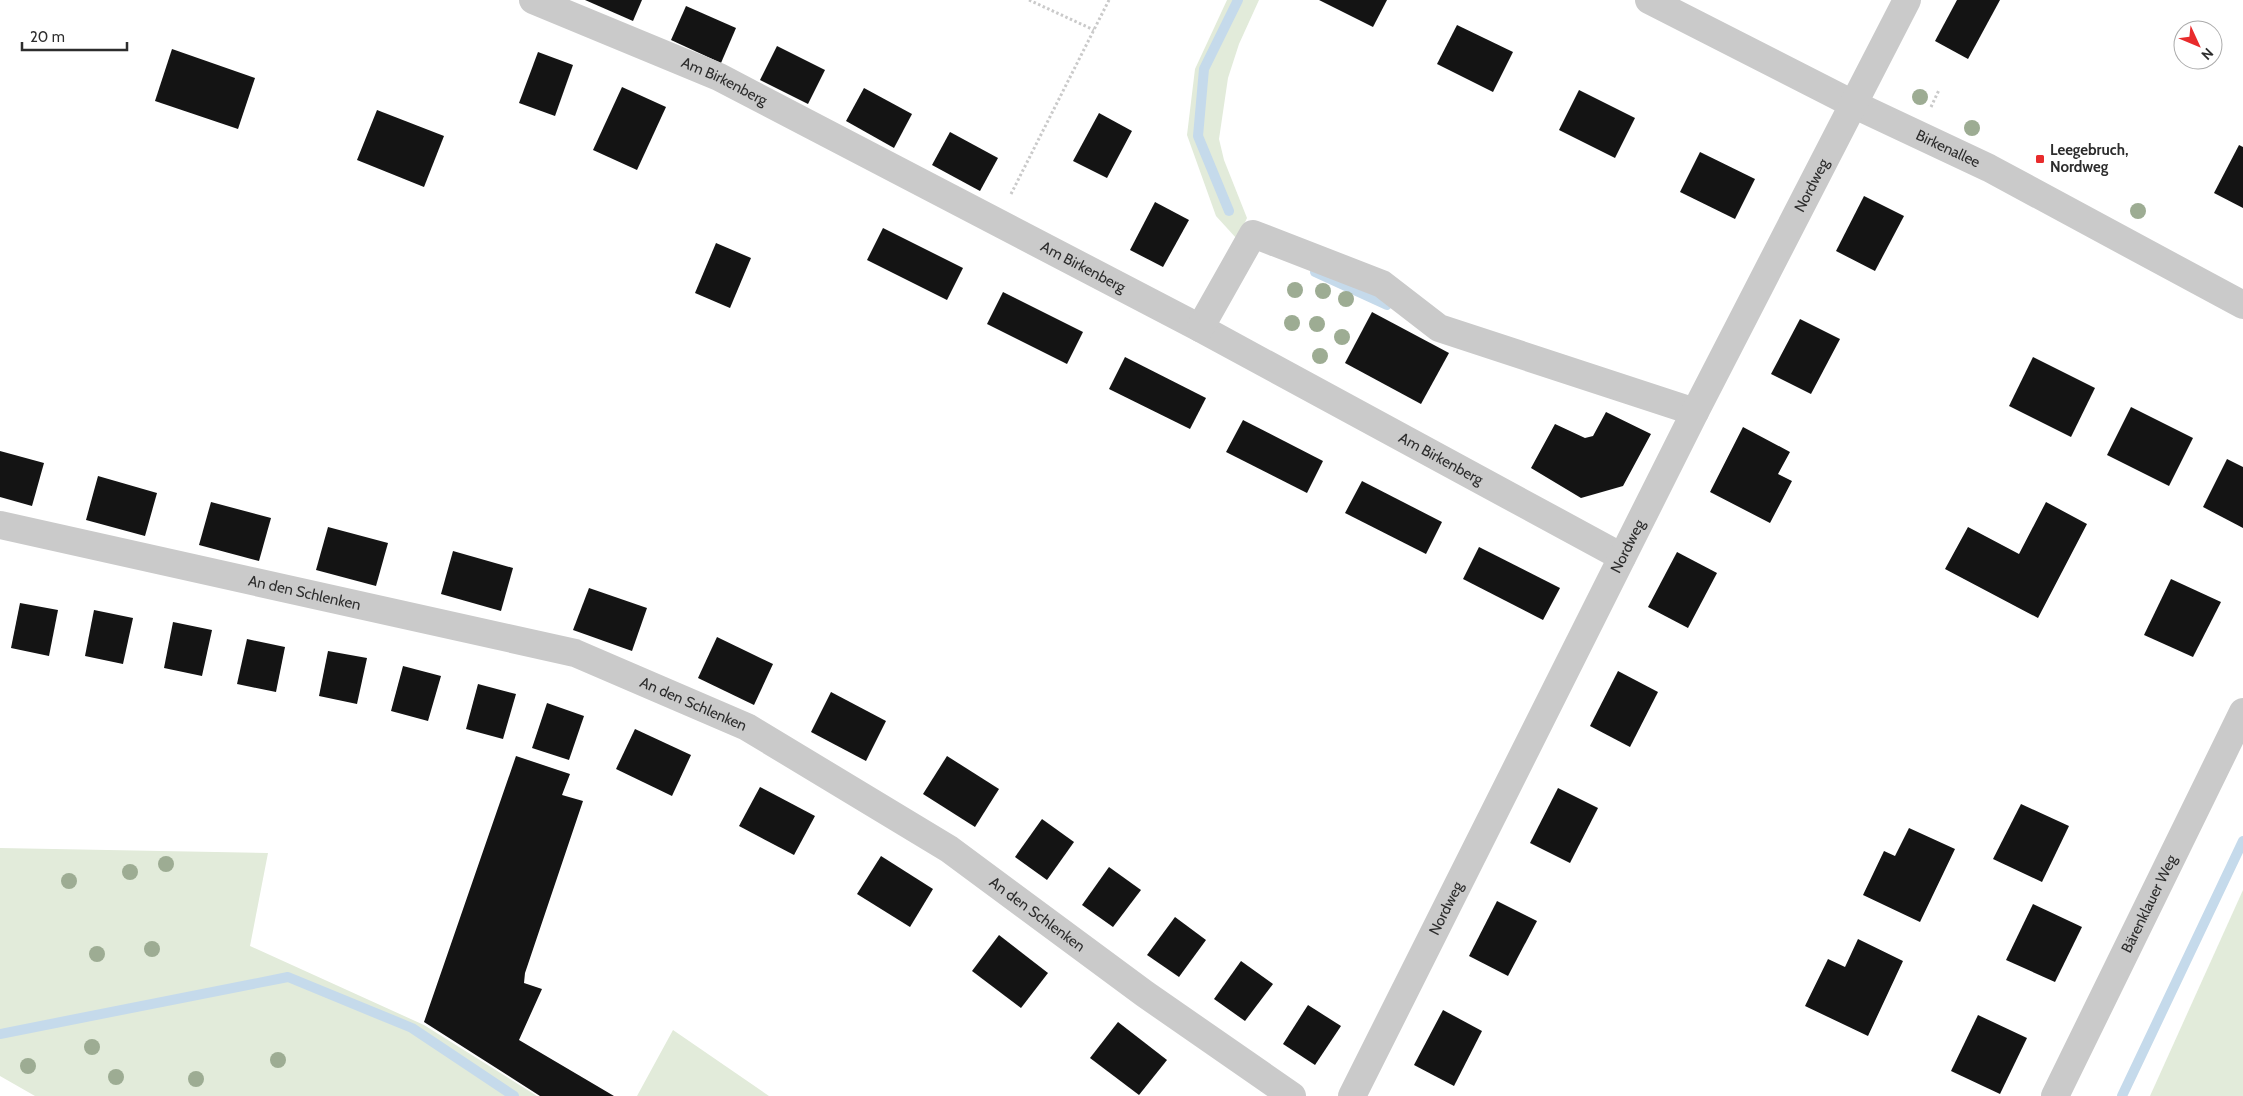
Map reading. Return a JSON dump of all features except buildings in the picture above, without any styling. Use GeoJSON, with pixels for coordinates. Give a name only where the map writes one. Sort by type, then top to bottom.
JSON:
{"type":"FeatureCollection","features":[{"type":"Feature","properties":{"kind":"street","name":"Am Birkenberg"},"geometry":{"type":"LineString","coordinates":[[533,0],[719,78],[1200,328],[1622,557]]}},
{"type":"Feature","properties":{"kind":"street","name":"Birkenallee"},"geometry":{"type":"LineString","coordinates":[[1649,0],[1854,104],[1989,168],[2243,305]]}},
{"type":"Feature","properties":{"kind":"street","name":"Nordweg"},"geometry":{"type":"LineString","coordinates":[[1352,1096],[1695,412],[1907,0]]}},
{"type":"Feature","properties":{"kind":"street"},"geometry":{"type":"LineString","coordinates":[[1200,328],[1254,234],[1382,284],[1439,328],[1695,412]]}},
{"type":"Feature","properties":{"kind":"street","name":"An den Schlenken"},"geometry":{"type":"LineString","coordinates":[[0,525],[575,653],[747,727],[949,849],[1145,994],[1292,1096]]}},
{"type":"Feature","properties":{"kind":"street","name":"Bärenklauer Weg"},"geometry":{"type":"LineString","coordinates":[[2055,1096],[2243,712]]}},
{"type":"Feature","properties":{"kind":"path"},"geometry":{"type":"LineString","coordinates":[[1029,0],[1094,30]]}},
{"type":"Feature","properties":{"kind":"path"},"geometry":{"type":"LineString","coordinates":[[997,221],[1110,0]]}},
{"type":"Feature","properties":{"kind":"green space"},"geometry":{"type":"Polygon","coordinates":[[[1227,0],[1259,0],[1239,44],[1228,78],[1219,139],[1224,160],[1247,218],[1237,239],[1216,216],[1187,135],[1195,69],[1227,0]]]}},
{"type":"Feature","properties":{"kind":"green space"},"geometry":{"type":"Polygon","coordinates":[[[0,848],[268,853],[250,946],[424,1025],[537,1096],[35,1096],[0,1076],[0,848]]]}},
{"type":"Feature","properties":{"kind":"green space"},"geometry":{"type":"Polygon","coordinates":[[[2243,890],[2243,1096],[2150,1096],[2243,890]]]}},
{"type":"Feature","properties":{"kind":"green space"},"geometry":{"type":"Polygon","coordinates":[[[673,1030],[769,1096],[637,1096],[673,1030]]]}},
{"type":"Feature","properties":{"kind":"waterway"},"geometry":{"type":"LineString","coordinates":[[1229,211],[1198,136],[1204,69],[1238,0]]}},
{"type":"Feature","properties":{"kind":"waterway"},"geometry":{"type":"LineString","coordinates":[[1315,272],[1387,305]]}},
{"type":"Feature","properties":{"kind":"waterway"},"geometry":{"type":"LineString","coordinates":[[2122,1096],[2243,841]]}},
{"type":"Feature","properties":{"kind":"waterway"},"geometry":{"type":"LineString","coordinates":[[0,1034],[288,977],[412,1028],[514,1096]]}},
{"type":"Feature","properties":{"kind":"place","name":"Leegebruch, Nordweg"},"geometry":{"type":"Point","coordinates":[2040,159]}}]}
